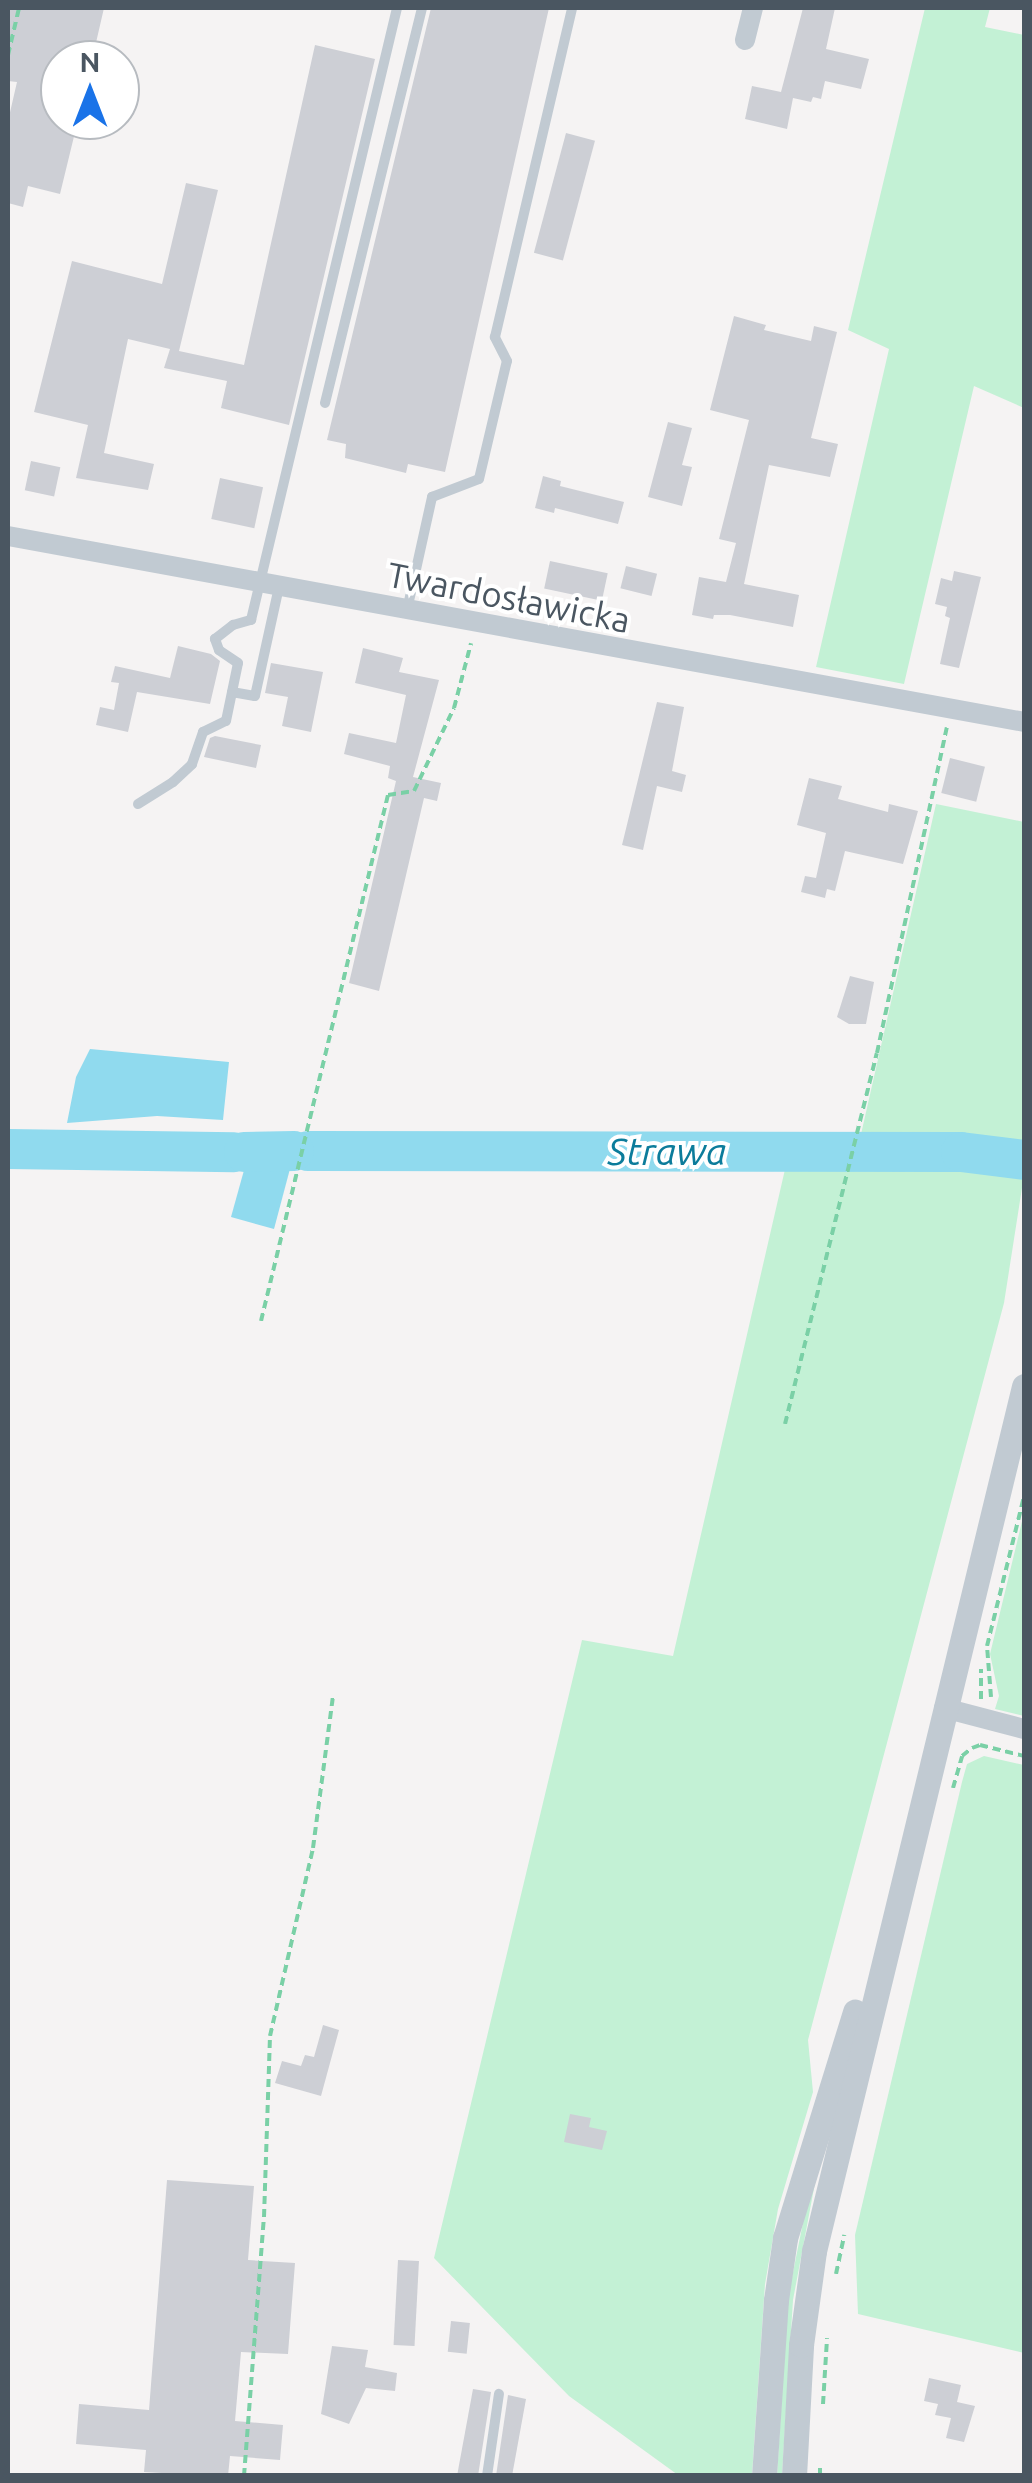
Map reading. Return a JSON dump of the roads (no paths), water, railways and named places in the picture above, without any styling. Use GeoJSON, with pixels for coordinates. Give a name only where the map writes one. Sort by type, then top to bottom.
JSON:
{"type":"FeatureCollection","features":[{"type":"Feature","properties":{"kind":"street"},"geometry":{"type":"LineString","coordinates":[[745,40],[752,8]]}},
{"type":"Feature","properties":{"kind":"street","name":"Twardosławicka"},"geometry":{"type":"LineString","coordinates":[[8,536],[951,712],[1024,722]]}},
{"type":"Feature","properties":{"kind":"street","name":"Twardosławicka"},"geometry":{"type":"LineString","coordinates":[[999,718],[1024,714]]}},
{"type":"Feature","properties":{"kind":"street"},"geometry":{"type":"LineString","coordinates":[[794,2476],[806,2293],[910,1846],[1024,1386]]}},
{"type":"Feature","properties":{"kind":"street"},"geometry":{"type":"LineString","coordinates":[[944,1708],[1024,1728]]}},
{"type":"Feature","properties":{"kind":"street"},"geometry":{"type":"LineString","coordinates":[[764,2476],[773,2330],[785,2238],[816,2130],[910,1846]]}},
{"type":"Feature","properties":{"kind":"lane"},"geometry":{"type":"LineString","coordinates":[[232,692],[255,696],[268,585],[266,569],[397,8]]}},
{"type":"Feature","properties":{"kind":"lane"},"geometry":{"type":"LineString","coordinates":[[325,403],[422,8]]}},
{"type":"Feature","properties":{"kind":"lane"},"geometry":{"type":"LineString","coordinates":[[406,610],[432,497],[479,478],[507,361],[495,337],[572,8]]}},
{"type":"Feature","properties":{"kind":"lane"},"geometry":{"type":"LineString","coordinates":[[138,804],[192,764],[203,732],[226,721],[238,662],[219,650],[215,640],[234,625],[251,620],[268,585]]}},
{"type":"Feature","properties":{"kind":"lane"},"geometry":{"type":"LineString","coordinates":[[487,2476],[499,2394]]}},
{"type":"Feature","properties":{"kind":"water"},"geometry":{"type":"Polygon","coordinates":[[[90,1049],[229,1062],[223,1120],[157,1116],[67,1123],[76,1077],[90,1049]]]}},
{"type":"Feature","properties":{"kind":"water"},"geometry":{"type":"Polygon","coordinates":[[[246,1163],[291,1165],[274,1229],[231,1217],[246,1163]]]}},
{"type":"Feature","properties":{"kind":"waterway","name":"Strawa"},"geometry":{"type":"LineString","coordinates":[[8,1149],[234,1152]]}},
{"type":"Feature","properties":{"kind":"waterway","name":"Strawa"},"geometry":{"type":"LineString","coordinates":[[244,1152],[294,1151]]}},
{"type":"Feature","properties":{"kind":"waterway","name":"Strawa"},"geometry":{"type":"LineString","coordinates":[[308,1151],[961,1152],[1024,1160]]}}]}
